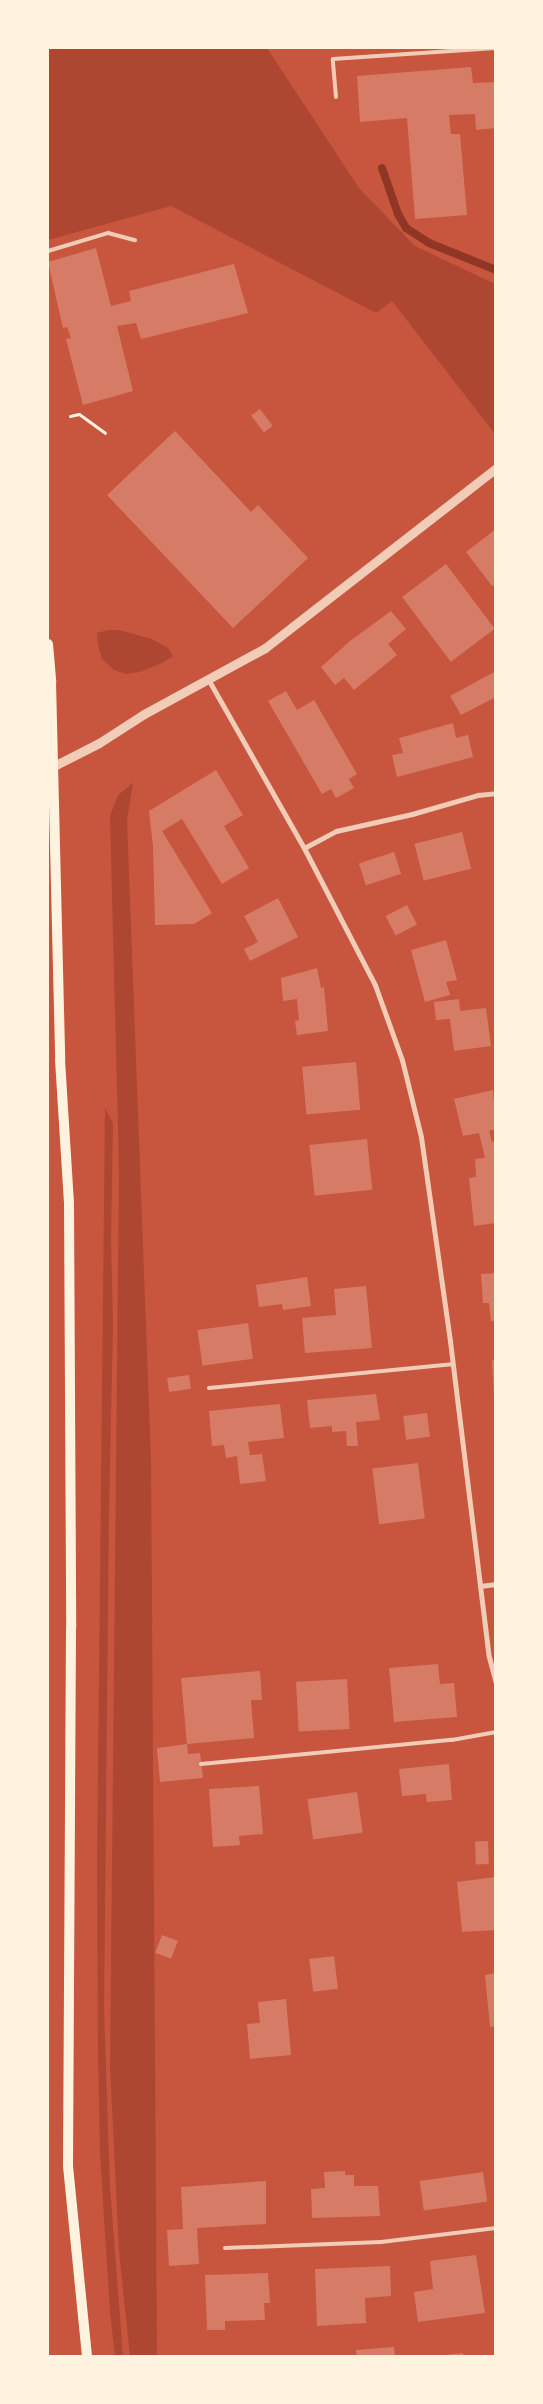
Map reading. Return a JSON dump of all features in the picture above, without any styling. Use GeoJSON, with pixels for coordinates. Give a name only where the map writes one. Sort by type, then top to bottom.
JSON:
{"type":"FeatureCollection","features":[{"type":"Feature","properties":{"kind":"main road"},"geometry":{"type":"LineString","coordinates":[[48,644],[52,682],[50,768],[60,1060],[69,1212],[71,1638],[68,2166],[87,2356]]}},
{"type":"Feature","properties":{"kind":"street"},"geometry":{"type":"LineString","coordinates":[[50,768],[99,743],[144,714],[265,648],[496,468]]}},
{"type":"Feature","properties":{"kind":"street"},"geometry":{"type":"LineString","coordinates":[[208,679],[304,848],[375,985],[402,1060],[422,1137],[489,1657],[496,1683]]}},
{"type":"Feature","properties":{"kind":"street"},"geometry":{"type":"LineString","coordinates":[[304,848],[336,831],[412,814],[478,795],[496,793]]}},
{"type":"Feature","properties":{"kind":"street"},"geometry":{"type":"LineString","coordinates":[[480,1586],[496,1584]]}},
{"type":"Feature","properties":{"kind":"lane"},"geometry":{"type":"LineString","coordinates":[[336,97],[333,59],[496,48]]}},
{"type":"Feature","properties":{"kind":"lane"},"geometry":{"type":"LineString","coordinates":[[48,251],[108,233],[135,240]]}},
{"type":"Feature","properties":{"kind":"lane"},"geometry":{"type":"LineString","coordinates":[[209,1388],[452,1364]]}},
{"type":"Feature","properties":{"kind":"lane"},"geometry":{"type":"LineString","coordinates":[[201,1764],[452,1740],[496,1732]]}},
{"type":"Feature","properties":{"kind":"lane"},"geometry":{"type":"LineString","coordinates":[[225,2248],[381,2242],[496,2228]]}},
{"type":"Feature","properties":{"kind":"path"},"geometry":{"type":"LineString","coordinates":[[70,416],[79,414],[105,433]]}},
{"type":"Feature","properties":{"kind":"shaded area"},"geometry":{"type":"Polygon","coordinates":[[[48,48],[267,48],[359,188],[415,246],[495,284],[495,434],[392,301],[376,313],[171,206],[48,240],[48,48]]]}},
{"type":"Feature","properties":{"kind":"shaded area"},"geometry":{"type":"Polygon","coordinates":[[[119,630],[152,639],[168,648],[173,656],[140,672],[126,674],[114,670],[102,659],[98,645],[97,633],[119,630]]]}},
{"type":"Feature","properties":{"kind":"shaded area"},"geometry":{"type":"Polygon","coordinates":[[[133,783],[127,820],[151,1460],[157,2356],[130,2356],[119,2251],[110,2066],[119,1168],[110,816],[118,795],[133,783]]]}},
{"type":"Feature","properties":{"kind":"shaded area"},"geometry":{"type":"Polygon","coordinates":[[[105,1108],[113,1123],[111,1239],[113,1325],[109,1512],[104,2008],[110,2188],[123,2356],[115,2356],[110,2312],[100,2154],[98,2053],[97,1863],[105,1108]]]}},
{"type":"Feature","properties":{"kind":"building"},"geometry":{"type":"Polygon","coordinates":[[[471,67],[473,83],[496,82],[496,128],[476,130],[475,114],[449,115],[451,134],[460,134],[467,215],[415,219],[407,118],[360,122],[357,76],[471,67]]]}},
{"type":"Feature","properties":{"kind":"building"},"geometry":{"type":"Polygon","coordinates":[[[96,248],[111,306],[131,301],[129,291],[234,264],[248,313],[141,339],[136,323],[117,326],[133,391],[83,405],[66,339],[71,338],[67,327],[63,328],[48,262],[96,248]]]}},
{"type":"Feature","properties":{"kind":"building"},"geometry":{"type":"Polygon","coordinates":[[[260,409],[273,426],[264,432],[251,416],[260,409]]]}},
{"type":"Feature","properties":{"kind":"building"},"geometry":{"type":"Polygon","coordinates":[[[175,431],[251,512],[258,505],[308,558],[233,628],[107,495],[175,431]]]}},
{"type":"Feature","properties":{"kind":"building"},"geometry":{"type":"Polygon","coordinates":[[[496,529],[496,584],[492,586],[466,552],[496,529]]]}},
{"type":"Feature","properties":{"kind":"building"},"geometry":{"type":"Polygon","coordinates":[[[446,564],[495,629],[451,662],[402,597],[446,564]]]}},
{"type":"Feature","properties":{"kind":"building"},"geometry":{"type":"Polygon","coordinates":[[[391,611],[406,629],[388,644],[397,655],[354,690],[344,678],[335,685],[321,667],[350,641],[391,611]]]}},
{"type":"Feature","properties":{"kind":"building"},"geometry":{"type":"Polygon","coordinates":[[[496,671],[496,697],[461,715],[450,696],[496,671]]]}},
{"type":"Feature","properties":{"kind":"building"},"geometry":{"type":"Polygon","coordinates":[[[286,691],[297,710],[314,700],[357,774],[349,779],[354,788],[336,798],[331,789],[322,794],[268,701],[286,691]]]}},
{"type":"Feature","properties":{"kind":"building"},"geometry":{"type":"Polygon","coordinates":[[[453,723],[456,738],[468,735],[473,757],[397,777],[392,755],[403,753],[399,738],[453,723]]]}},
{"type":"Feature","properties":{"kind":"building"},"geometry":{"type":"Polygon","coordinates":[[[216,770],[243,815],[224,826],[249,868],[222,884],[182,819],[162,831],[212,913],[194,924],[155,925],[153,846],[149,811],[216,770]]]}},
{"type":"Feature","properties":{"kind":"building"},"geometry":{"type":"Polygon","coordinates":[[[462,832],[471,869],[424,881],[414,844],[462,832]]]}},
{"type":"Feature","properties":{"kind":"building"},"geometry":{"type":"Polygon","coordinates":[[[394,852],[401,874],[366,885],[359,863],[394,852]]]}},
{"type":"Feature","properties":{"kind":"building"},"geometry":{"type":"Polygon","coordinates":[[[278,898],[298,937],[250,961],[244,949],[258,942],[244,916],[278,898]]]}},
{"type":"Feature","properties":{"kind":"building"},"geometry":{"type":"Polygon","coordinates":[[[407,905],[417,925],[396,935],[386,916],[407,905]]]}},
{"type":"Feature","properties":{"kind":"building"},"geometry":{"type":"Polygon","coordinates":[[[446,940],[457,980],[446,982],[450,995],[425,1002],[411,950],[446,940]]]}},
{"type":"Feature","properties":{"kind":"building"},"geometry":{"type":"Polygon","coordinates":[[[317,968],[321,988],[324,987],[328,1031],[297,1035],[295,1021],[299,1020],[297,999],[283,1001],[281,978],[317,968]]]}},
{"type":"Feature","properties":{"kind":"building"},"geometry":{"type":"Polygon","coordinates":[[[459,999],[460,1011],[486,1008],[491,1046],[454,1051],[450,1019],[436,1020],[434,1002],[459,999]]]}},
{"type":"Feature","properties":{"kind":"building"},"geometry":{"type":"Polygon","coordinates":[[[356,1062],[360,1110],[306,1115],[302,1067],[356,1062]]]}},
{"type":"Feature","properties":{"kind":"building"},"geometry":{"type":"Polygon","coordinates":[[[493,1090],[496,1129],[489,1131],[492,1142],[496,1141],[496,1223],[474,1226],[469,1178],[476,1177],[475,1159],[485,1158],[479,1133],[463,1136],[454,1099],[493,1090]]]}},
{"type":"Feature","properties":{"kind":"building"},"geometry":{"type":"Polygon","coordinates":[[[367,1139],[372,1190],[315,1196],[309,1145],[367,1139]]]}},
{"type":"Feature","properties":{"kind":"building"},"geometry":{"type":"Polygon","coordinates":[[[496,1273],[496,1321],[491,1321],[489,1303],[483,1303],[481,1274],[496,1273]]]}},
{"type":"Feature","properties":{"kind":"building"},"geometry":{"type":"Polygon","coordinates":[[[307,1277],[311,1306],[283,1310],[282,1304],[259,1307],[256,1285],[307,1277]]]}},
{"type":"Feature","properties":{"kind":"building"},"geometry":{"type":"Polygon","coordinates":[[[366,1286],[372,1348],[305,1353],[302,1318],[336,1315],[334,1289],[366,1286]]]}},
{"type":"Feature","properties":{"kind":"building"},"geometry":{"type":"Polygon","coordinates":[[[248,1323],[253,1359],[203,1366],[197,1330],[248,1323]]]}},
{"type":"Feature","properties":{"kind":"building"},"geometry":{"type":"Polygon","coordinates":[[[492,1360],[496,1360],[496,1396],[494,1396],[492,1360]]]}},
{"type":"Feature","properties":{"kind":"building"},"geometry":{"type":"Polygon","coordinates":[[[189,1375],[191,1389],[169,1392],[167,1378],[189,1375]]]}},
{"type":"Feature","properties":{"kind":"building"},"geometry":{"type":"Polygon","coordinates":[[[376,1394],[380,1420],[356,1422],[358,1446],[347,1446],[346,1431],[332,1432],[332,1426],[310,1428],[307,1400],[376,1394]]]}},
{"type":"Feature","properties":{"kind":"building"},"geometry":{"type":"Polygon","coordinates":[[[280,1404],[284,1438],[248,1442],[250,1455],[262,1454],[266,1481],[240,1484],[237,1456],[226,1458],[224,1445],[212,1446],[209,1411],[280,1404]]]}},
{"type":"Feature","properties":{"kind":"building"},"geometry":{"type":"Polygon","coordinates":[[[427,1413],[430,1437],[406,1440],[403,1416],[427,1413]]]}},
{"type":"Feature","properties":{"kind":"building"},"geometry":{"type":"Polygon","coordinates":[[[418,1463],[425,1519],[379,1524],[372,1469],[418,1463]]]}},
{"type":"Feature","properties":{"kind":"building"},"geometry":{"type":"Polygon","coordinates":[[[438,1664],[440,1684],[454,1683],[457,1717],[394,1722],[389,1668],[438,1664]]]}},
{"type":"Feature","properties":{"kind":"building"},"geometry":{"type":"Polygon","coordinates":[[[260,1671],[262,1700],[251,1700],[254,1738],[187,1744],[181,1678],[260,1671]]]}},
{"type":"Feature","properties":{"kind":"building"},"geometry":{"type":"Polygon","coordinates":[[[347,1679],[350,1729],[299,1732],[296,1682],[347,1679]]]}},
{"type":"Feature","properties":{"kind":"building"},"geometry":{"type":"Polygon","coordinates":[[[187,1744],[188,1754],[200,1753],[203,1778],[160,1782],[157,1748],[187,1744]]]}},
{"type":"Feature","properties":{"kind":"building"},"geometry":{"type":"Polygon","coordinates":[[[449,1764],[452,1800],[427,1802],[426,1794],[402,1796],[399,1769],[449,1764]]]}},
{"type":"Feature","properties":{"kind":"building"},"geometry":{"type":"Polygon","coordinates":[[[259,1786],[263,1834],[239,1836],[240,1845],[213,1847],[209,1789],[259,1786]]]}},
{"type":"Feature","properties":{"kind":"building"},"geometry":{"type":"Polygon","coordinates":[[[357,1792],[363,1833],[313,1840],[307,1799],[357,1792]]]}},
{"type":"Feature","properties":{"kind":"building"},"geometry":{"type":"Polygon","coordinates":[[[475,1841],[488,1841],[489,1864],[476,1864],[475,1841]]]}},
{"type":"Feature","properties":{"kind":"building"},"geometry":{"type":"Polygon","coordinates":[[[496,1877],[496,1930],[462,1932],[457,1882],[496,1877]]]}},
{"type":"Feature","properties":{"kind":"building"},"geometry":{"type":"Polygon","coordinates":[[[162,1935],[178,1941],[171,1959],[155,1953],[162,1935]]]}},
{"type":"Feature","properties":{"kind":"building"},"geometry":{"type":"Polygon","coordinates":[[[334,1956],[338,1989],[313,1992],[309,1959],[334,1956]]]}},
{"type":"Feature","properties":{"kind":"building"},"geometry":{"type":"Polygon","coordinates":[[[496,1973],[496,2026],[490,2027],[485,1975],[496,1973]]]}},
{"type":"Feature","properties":{"kind":"building"},"geometry":{"type":"Polygon","coordinates":[[[286,1999],[291,2055],[250,2059],[247,2024],[260,2023],[258,2002],[286,1999]]]}},
{"type":"Feature","properties":{"kind":"building"},"geometry":{"type":"Polygon","coordinates":[[[345,2171],[345,2175],[354,2175],[354,2186],[378,2186],[380,2216],[312,2218],[311,2189],[325,2188],[324,2172],[345,2171]]]}},
{"type":"Feature","properties":{"kind":"building"},"geometry":{"type":"Polygon","coordinates":[[[483,2172],[487,2202],[424,2211],[420,2181],[483,2172]]]}},
{"type":"Feature","properties":{"kind":"building"},"geometry":{"type":"Polygon","coordinates":[[[266,2181],[266,2224],[197,2228],[199,2264],[169,2266],[167,2230],[183,2229],[181,2187],[266,2181]]]}},
{"type":"Feature","properties":{"kind":"building"},"geometry":{"type":"Polygon","coordinates":[[[476,2255],[485,2313],[418,2322],[414,2292],[433,2289],[430,2261],[476,2255]]]}},
{"type":"Feature","properties":{"kind":"building"},"geometry":{"type":"Polygon","coordinates":[[[390,2266],[391,2296],[365,2298],[366,2323],[317,2326],[315,2269],[390,2266]]]}},
{"type":"Feature","properties":{"kind":"building"},"geometry":{"type":"Polygon","coordinates":[[[268,2273],[270,2303],[264,2303],[265,2320],[225,2321],[225,2330],[207,2330],[205,2275],[268,2273]]]}},
{"type":"Feature","properties":{"kind":"building"},"geometry":{"type":"Polygon","coordinates":[[[394,2347],[395,2356],[357,2356],[356,2350],[394,2347]]]}},
{"type":"Feature","properties":{"kind":"building"},"geometry":{"type":"Polygon","coordinates":[[[463,2353],[463,2356],[444,2356],[444,2355],[463,2353]]]}},
{"type":"Feature","properties":{"kind":"waterway"},"geometry":{"type":"LineString","coordinates":[[382,168],[398,214],[406,228],[429,243],[496,270]]}}]}
